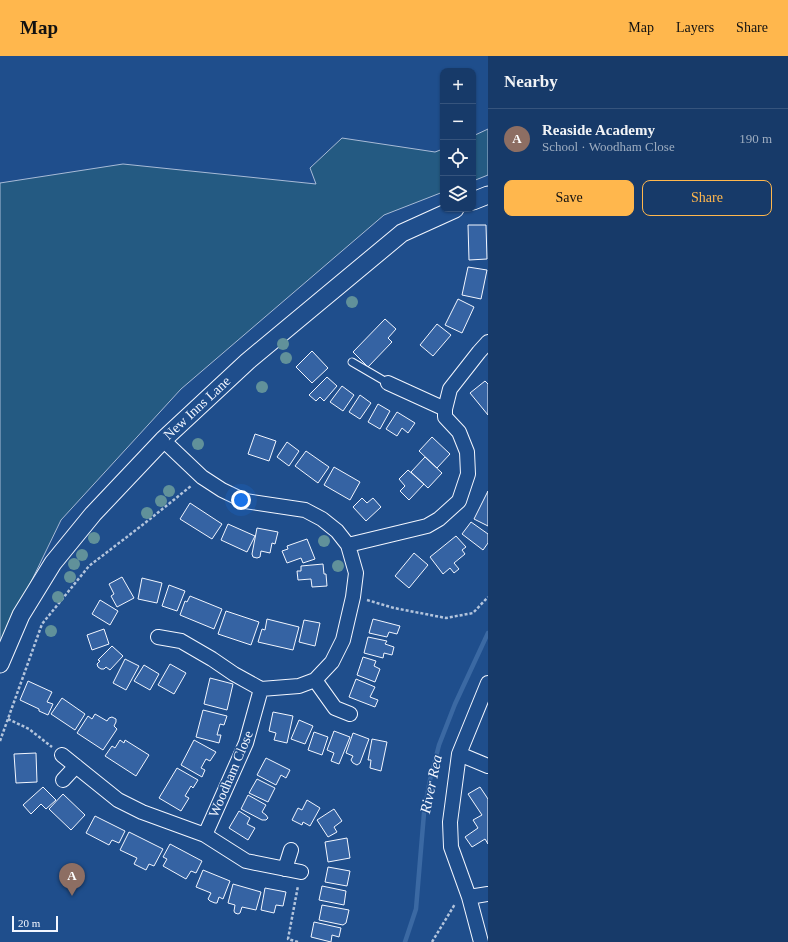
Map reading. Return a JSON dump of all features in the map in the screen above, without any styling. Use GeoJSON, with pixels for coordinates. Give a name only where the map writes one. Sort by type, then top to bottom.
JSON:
{"type":"FeatureCollection","features":[{"type":"Feature","properties":{"kind":"street"},"geometry":{"type":"LineString","coordinates":[[476,200],[488,195]]}},
{"type":"Feature","properties":{"kind":"street","name":"New Inns Lane"},"geometry":{"type":"LineString","coordinates":[[0,664],[21,615],[53,563],[93,514],[163,440],[248,361],[402,233],[448,212]]}},
{"type":"Feature","properties":{"kind":"street"},"geometry":{"type":"LineString","coordinates":[[348,545],[427,526],[439,519],[459,501],[468,474],[467,452],[459,432],[445,417],[445,409],[450,389],[488,342]]}},
{"type":"Feature","properties":{"kind":"street"},"geometry":{"type":"LineString","coordinates":[[388,383],[445,409]]}},
{"type":"Feature","properties":{"kind":"street"},"geometry":{"type":"LineString","coordinates":[[158,637],[181,641],[261,689],[299,686],[315,680],[332,662],[343,640],[353,597],[356,573],[348,545],[337,531],[322,519],[305,510],[245,501],[222,490],[202,477],[163,440]]}},
{"type":"Feature","properties":{"kind":"street"},"geometry":{"type":"LineString","coordinates":[[315,680],[335,708],[350,714]]}},
{"type":"Feature","properties":{"kind":"street"},"geometry":{"type":"LineString","coordinates":[[481,942],[469,897],[451,847],[450,822],[459,754],[488,683]]}},
{"type":"Feature","properties":{"kind":"street","name":"Woodham Close"},"geometry":{"type":"LineString","coordinates":[[205,836],[246,743],[261,689]]}},
{"type":"Feature","properties":{"kind":"street"},"geometry":{"type":"LineString","coordinates":[[459,754],[488,766]]}},
{"type":"Feature","properties":{"kind":"street","name":"Woodham Close"},"geometry":{"type":"LineString","coordinates":[[62,755],[118,800],[142,812],[205,836],[246,861],[301,872]]}},
{"type":"Feature","properties":{"kind":"street"},"geometry":{"type":"LineString","coordinates":[[63,780],[76,766]]}},
{"type":"Feature","properties":{"kind":"street"},"geometry":{"type":"LineString","coordinates":[[285,869],[291,850]]}},
{"type":"Feature","properties":{"kind":"street"},"geometry":{"type":"LineString","coordinates":[[469,897],[488,894]]}},
{"type":"Feature","properties":{"kind":"lane"},"geometry":{"type":"LineString","coordinates":[[352,362],[388,383]]}},
{"type":"Feature","properties":{"kind":"path"},"geometry":{"type":"LineString","coordinates":[[0,741],[42,624],[89,566],[202,477]]}},
{"type":"Feature","properties":{"kind":"path"},"geometry":{"type":"LineString","coordinates":[[353,597],[394,608],[446,618],[473,613],[488,597]]}},
{"type":"Feature","properties":{"kind":"path"},"geometry":{"type":"LineString","coordinates":[[8,719],[29,729],[62,755]]}},
{"type":"Feature","properties":{"kind":"path"},"geometry":{"type":"LineString","coordinates":[[298,942],[288,938],[301,872]]}},
{"type":"Feature","properties":{"kind":"path"},"geometry":{"type":"LineString","coordinates":[[432,942],[458,900],[469,897]]}},
{"type":"Feature","properties":{"kind":"shaded area"},"geometry":{"type":"Polygon","coordinates":[[[488,129],[488,175],[476,180],[476,140],[476,135],[488,129]]]}},
{"type":"Feature","properties":{"kind":"shaded area"},"geometry":{"type":"Polygon","coordinates":[[[342,138],[435,152],[440,150],[440,193],[384,215],[181,389],[61,520],[0,646],[0,183],[123,164],[316,184],[310,168],[342,138]]]}},
{"type":"Feature","properties":{"kind":"building"},"geometry":{"type":"Polygon","coordinates":[[[468,225],[486,225],[487,259],[469,260],[468,225]]]}},
{"type":"Feature","properties":{"kind":"building"},"geometry":{"type":"Polygon","coordinates":[[[468,267],[487,270],[481,299],[462,295],[468,267]]]}},
{"type":"Feature","properties":{"kind":"building"},"geometry":{"type":"Polygon","coordinates":[[[458,299],[474,307],[462,333],[445,325],[458,299]]]}},
{"type":"Feature","properties":{"kind":"building"},"geometry":{"type":"Polygon","coordinates":[[[385,319],[396,329],[388,338],[392,342],[368,367],[353,352],[385,319]]]}},
{"type":"Feature","properties":{"kind":"building"},"geometry":{"type":"Polygon","coordinates":[[[437,324],[451,335],[433,356],[420,345],[437,324]]]}},
{"type":"Feature","properties":{"kind":"building"},"geometry":{"type":"Polygon","coordinates":[[[312,351],[328,368],[312,383],[296,367],[312,351]]]}},
{"type":"Feature","properties":{"kind":"building"},"geometry":{"type":"Polygon","coordinates":[[[327,377],[337,386],[324,401],[320,397],[316,401],[309,395],[327,377]]]}},
{"type":"Feature","properties":{"kind":"building"},"geometry":{"type":"Polygon","coordinates":[[[485,381],[488,384],[488,415],[470,393],[485,381]]]}},
{"type":"Feature","properties":{"kind":"building"},"geometry":{"type":"Polygon","coordinates":[[[342,386],[354,395],[343,411],[330,402],[342,386]]]}},
{"type":"Feature","properties":{"kind":"building"},"geometry":{"type":"Polygon","coordinates":[[[360,395],[371,403],[360,419],[349,412],[360,395]]]}},
{"type":"Feature","properties":{"kind":"building"},"geometry":{"type":"Polygon","coordinates":[[[378,404],[390,411],[380,429],[368,422],[378,404]]]}},
{"type":"Feature","properties":{"kind":"building"},"geometry":{"type":"Polygon","coordinates":[[[397,412],[415,423],[408,433],[402,428],[397,436],[386,429],[397,412]]]}},
{"type":"Feature","properties":{"kind":"building"},"geometry":{"type":"Polygon","coordinates":[[[255,434],[276,441],[269,461],[248,454],[255,434]]]}},
{"type":"Feature","properties":{"kind":"building"},"geometry":{"type":"Polygon","coordinates":[[[432,437],[450,454],[437,468],[419,451],[432,437]]]}},
{"type":"Feature","properties":{"kind":"building"},"geometry":{"type":"Polygon","coordinates":[[[287,442],[299,451],[289,466],[277,457],[287,442]]]}},
{"type":"Feature","properties":{"kind":"building"},"geometry":{"type":"Polygon","coordinates":[[[306,451],[329,467],[318,483],[295,466],[306,451]]]}},
{"type":"Feature","properties":{"kind":"building"},"geometry":{"type":"Polygon","coordinates":[[[425,457],[442,473],[428,488],[411,472],[425,457]]]}},
{"type":"Feature","properties":{"kind":"building"},"geometry":{"type":"Polygon","coordinates":[[[334,467],[360,482],[350,500],[324,485],[334,467]]]}},
{"type":"Feature","properties":{"kind":"building"},"geometry":{"type":"Polygon","coordinates":[[[408,470],[424,484],[409,500],[400,491],[405,486],[399,479],[408,470]]]}},
{"type":"Feature","properties":{"kind":"building"},"geometry":{"type":"Polygon","coordinates":[[[488,491],[488,526],[474,519],[488,491]]]}},
{"type":"Feature","properties":{"kind":"building"},"geometry":{"type":"Polygon","coordinates":[[[362,498],[367,503],[373,498],[381,507],[366,521],[353,507],[362,498]]]}},
{"type":"Feature","properties":{"kind":"building"},"geometry":{"type":"Polygon","coordinates":[[[190,503],[222,524],[212,539],[180,519],[190,503]]]}},
{"type":"Feature","properties":{"kind":"building"},"geometry":{"type":"Polygon","coordinates":[[[471,522],[488,534],[488,543],[483,550],[462,534],[471,522]]]}},
{"type":"Feature","properties":{"kind":"building"},"geometry":{"type":"Polygon","coordinates":[[[228,524],[255,536],[247,552],[221,540],[228,524]]]}},
{"type":"Feature","properties":{"kind":"building"},"geometry":{"type":"Polygon","coordinates":[[[257,528],[278,532],[275,544],[272,543],[270,553],[261,551],[260,557],[257,558],[253,557],[252,554],[257,528]]]}},
{"type":"Feature","properties":{"kind":"building"},"geometry":{"type":"Polygon","coordinates":[[[456,536],[466,547],[462,550],[465,554],[454,563],[459,569],[454,573],[450,568],[443,574],[430,557],[456,536]]]}},
{"type":"Feature","properties":{"kind":"building"},"geometry":{"type":"Polygon","coordinates":[[[307,539],[315,559],[303,563],[301,558],[287,563],[282,551],[288,549],[287,546],[307,539]]]}},
{"type":"Feature","properties":{"kind":"building"},"geometry":{"type":"Polygon","coordinates":[[[414,553],[428,565],[409,588],[395,576],[414,553]]]}},
{"type":"Feature","properties":{"kind":"building"},"geometry":{"type":"Polygon","coordinates":[[[323,564],[327,586],[312,587],[311,579],[298,580],[297,571],[301,571],[301,566],[323,564]]]}},
{"type":"Feature","properties":{"kind":"building"},"geometry":{"type":"Polygon","coordinates":[[[122,577],[134,598],[117,607],[111,596],[114,594],[109,584],[122,577]]]}},
{"type":"Feature","properties":{"kind":"building"},"geometry":{"type":"Polygon","coordinates":[[[142,578],[162,583],[157,603],[138,599],[142,578]]]}},
{"type":"Feature","properties":{"kind":"building"},"geometry":{"type":"Polygon","coordinates":[[[169,585],[185,591],[177,611],[162,606],[169,585]]]}},
{"type":"Feature","properties":{"kind":"building"},"geometry":{"type":"Polygon","coordinates":[[[190,596],[222,609],[214,629],[180,615],[185,601],[187,602],[190,596]]]}},
{"type":"Feature","properties":{"kind":"building"},"geometry":{"type":"Polygon","coordinates":[[[100,600],[118,611],[110,625],[92,614],[100,600]]]}},
{"type":"Feature","properties":{"kind":"building"},"geometry":{"type":"Polygon","coordinates":[[[226,611],[259,622],[251,645],[218,634],[226,611]]]}},
{"type":"Feature","properties":{"kind":"building"},"geometry":{"type":"Polygon","coordinates":[[[267,619],[299,627],[293,650],[258,642],[262,629],[265,630],[267,619]]]}},
{"type":"Feature","properties":{"kind":"building"},"geometry":{"type":"Polygon","coordinates":[[[373,619],[400,626],[397,634],[389,632],[387,637],[369,633],[373,619]]]}},
{"type":"Feature","properties":{"kind":"building"},"geometry":{"type":"Polygon","coordinates":[[[304,620],[320,623],[315,646],[299,642],[304,620]]]}},
{"type":"Feature","properties":{"kind":"building"},"geometry":{"type":"Polygon","coordinates":[[[104,629],[109,644],[92,650],[87,635],[104,629]]]}},
{"type":"Feature","properties":{"kind":"building"},"geometry":{"type":"Polygon","coordinates":[[[368,637],[387,641],[385,644],[394,647],[392,655],[384,653],[383,658],[364,653],[368,637]]]}},
{"type":"Feature","properties":{"kind":"building"},"geometry":{"type":"Polygon","coordinates":[[[112,646],[123,656],[110,670],[106,667],[101,669],[97,664],[100,661],[98,660],[112,646]]]}},
{"type":"Feature","properties":{"kind":"building"},"geometry":{"type":"Polygon","coordinates":[[[363,657],[376,661],[374,666],[380,669],[375,682],[357,675],[363,657]]]}},
{"type":"Feature","properties":{"kind":"building"},"geometry":{"type":"Polygon","coordinates":[[[125,659],[139,666],[126,690],[113,683],[125,659]]]}},
{"type":"Feature","properties":{"kind":"building"},"geometry":{"type":"Polygon","coordinates":[[[170,664],[186,673],[174,694],[158,685],[170,664]]]}},
{"type":"Feature","properties":{"kind":"building"},"geometry":{"type":"Polygon","coordinates":[[[144,665],[159,674],[150,690],[134,681],[144,665]]]}},
{"type":"Feature","properties":{"kind":"building"},"geometry":{"type":"Polygon","coordinates":[[[210,678],[233,684],[227,710],[204,704],[210,678]]]}},
{"type":"Feature","properties":{"kind":"building"},"geometry":{"type":"Polygon","coordinates":[[[356,679],[375,687],[370,697],[378,700],[375,707],[349,697],[356,679]]]}},
{"type":"Feature","properties":{"kind":"building"},"geometry":{"type":"Polygon","coordinates":[[[28,681],[52,692],[47,702],[53,704],[48,715],[20,700],[28,681]]]}},
{"type":"Feature","properties":{"kind":"building"},"geometry":{"type":"Polygon","coordinates":[[[62,698],[85,714],[75,730],[51,714],[62,698]]]}},
{"type":"Feature","properties":{"kind":"building"},"geometry":{"type":"Polygon","coordinates":[[[203,710],[227,716],[224,725],[220,724],[217,735],[221,735],[219,743],[196,737],[203,710]]]}},
{"type":"Feature","properties":{"kind":"building"},"geometry":{"type":"Polygon","coordinates":[[[273,712],[293,716],[287,743],[274,740],[276,733],[269,731],[273,712]]]}},
{"type":"Feature","properties":{"kind":"building"},"geometry":{"type":"Polygon","coordinates":[[[95,714],[107,721],[112,717],[116,719],[114,726],[117,729],[103,750],[77,733],[88,716],[92,719],[95,714]]]}},
{"type":"Feature","properties":{"kind":"building"},"geometry":{"type":"Polygon","coordinates":[[[299,720],[313,726],[305,744],[291,739],[299,720]]]}},
{"type":"Feature","properties":{"kind":"building"},"geometry":{"type":"Polygon","coordinates":[[[334,731],[350,737],[339,764],[331,761],[334,753],[327,750],[334,731]]]}},
{"type":"Feature","properties":{"kind":"building"},"geometry":{"type":"Polygon","coordinates":[[[314,732],[328,737],[322,755],[308,750],[314,732]]]}},
{"type":"Feature","properties":{"kind":"building"},"geometry":{"type":"Polygon","coordinates":[[[353,733],[369,739],[360,763],[357,765],[351,760],[353,756],[346,753],[353,733]]]}},
{"type":"Feature","properties":{"kind":"building"},"geometry":{"type":"Polygon","coordinates":[[[372,739],[387,742],[381,771],[370,768],[371,760],[368,760],[372,739]]]}},
{"type":"Feature","properties":{"kind":"building"},"geometry":{"type":"Polygon","coordinates":[[[120,740],[124,743],[125,740],[149,755],[136,776],[105,756],[112,746],[115,748],[120,740]]]}},
{"type":"Feature","properties":{"kind":"building"},"geometry":{"type":"Polygon","coordinates":[[[194,740],[216,752],[210,761],[206,759],[201,768],[205,770],[202,777],[181,765],[194,740]]]}},
{"type":"Feature","properties":{"kind":"building"},"geometry":{"type":"Polygon","coordinates":[[[36,753],[37,782],[16,783],[14,754],[36,753]]]}},
{"type":"Feature","properties":{"kind":"building"},"geometry":{"type":"Polygon","coordinates":[[[266,758],[290,770],[286,778],[281,775],[276,785],[257,775],[266,758]]]}},
{"type":"Feature","properties":{"kind":"building"},"geometry":{"type":"Polygon","coordinates":[[[177,768],[198,780],[193,788],[191,786],[185,796],[189,798],[181,811],[159,798],[177,768]]]}},
{"type":"Feature","properties":{"kind":"building"},"geometry":{"type":"Polygon","coordinates":[[[257,779],[275,788],[268,802],[249,793],[257,779]]]}},
{"type":"Feature","properties":{"kind":"building"},"geometry":{"type":"Polygon","coordinates":[[[43,787],[56,800],[46,809],[41,804],[31,814],[23,805],[43,787]]]}},
{"type":"Feature","properties":{"kind":"building"},"geometry":{"type":"Polygon","coordinates":[[[480,787],[488,799],[488,844],[485,839],[472,847],[465,837],[478,828],[473,820],[482,815],[468,794],[480,787]]]}},
{"type":"Feature","properties":{"kind":"building"},"geometry":{"type":"Polygon","coordinates":[[[63,794],[85,815],[71,830],[49,809],[63,794]]]}},
{"type":"Feature","properties":{"kind":"building"},"geometry":{"type":"Polygon","coordinates":[[[248,795],[266,805],[262,812],[268,818],[266,820],[262,820],[241,809],[248,795]]]}},
{"type":"Feature","properties":{"kind":"building"},"geometry":{"type":"Polygon","coordinates":[[[307,800],[320,808],[310,826],[303,822],[302,825],[292,820],[298,808],[302,810],[307,800]]]}},
{"type":"Feature","properties":{"kind":"building"},"geometry":{"type":"Polygon","coordinates":[[[334,809],[342,821],[334,827],[337,832],[328,837],[317,820],[334,809]]]}},
{"type":"Feature","properties":{"kind":"building"},"geometry":{"type":"Polygon","coordinates":[[[239,811],[250,818],[247,824],[255,828],[248,840],[229,828],[239,811]]]}},
{"type":"Feature","properties":{"kind":"building"},"geometry":{"type":"Polygon","coordinates":[[[95,816],[125,831],[119,843],[112,840],[109,845],[86,833],[95,816]]]}},
{"type":"Feature","properties":{"kind":"building"},"geometry":{"type":"Polygon","coordinates":[[[129,832],[163,849],[154,866],[149,864],[146,870],[134,864],[137,858],[120,850],[129,832]]]}},
{"type":"Feature","properties":{"kind":"building"},"geometry":{"type":"Polygon","coordinates":[[[347,838],[350,858],[328,862],[325,842],[347,838]]]}},
{"type":"Feature","properties":{"kind":"building"},"geometry":{"type":"Polygon","coordinates":[[[170,844],[202,861],[196,873],[191,871],[186,879],[163,866],[167,859],[163,857],[170,844]]]}},
{"type":"Feature","properties":{"kind":"building"},"geometry":{"type":"Polygon","coordinates":[[[328,867],[350,871],[347,886],[325,882],[328,867]]]}},
{"type":"Feature","properties":{"kind":"building"},"geometry":{"type":"Polygon","coordinates":[[[203,870],[230,881],[223,899],[219,897],[217,903],[208,899],[211,893],[196,887],[203,870]]]}},
{"type":"Feature","properties":{"kind":"building"},"geometry":{"type":"Polygon","coordinates":[[[233,884],[261,892],[256,910],[242,907],[240,913],[235,913],[235,905],[228,903],[233,884]]]}},
{"type":"Feature","properties":{"kind":"building"},"geometry":{"type":"Polygon","coordinates":[[[322,886],[346,891],[344,905],[319,900],[322,886]]]}},
{"type":"Feature","properties":{"kind":"building"},"geometry":{"type":"Polygon","coordinates":[[[265,888],[286,892],[283,906],[276,905],[274,913],[261,910],[265,888]]]}},
{"type":"Feature","properties":{"kind":"building"},"geometry":{"type":"Polygon","coordinates":[[[322,905],[349,910],[346,923],[343,925],[319,920],[322,905]]]}},
{"type":"Feature","properties":{"kind":"building"},"geometry":{"type":"Polygon","coordinates":[[[314,922],[341,928],[339,937],[332,935],[331,942],[311,937],[314,922]]]}},
{"type":"Feature","properties":{"kind":"waterway","name":"River Rea"},"geometry":{"type":"LineString","coordinates":[[405,942],[416,909],[424,813],[430,780],[439,745],[455,704],[488,633]]}},
{"type":"Feature","properties":{"kind":"place","name":"Reaside Academy"},"geometry":{"type":"Point","coordinates":[72,896]}}]}
